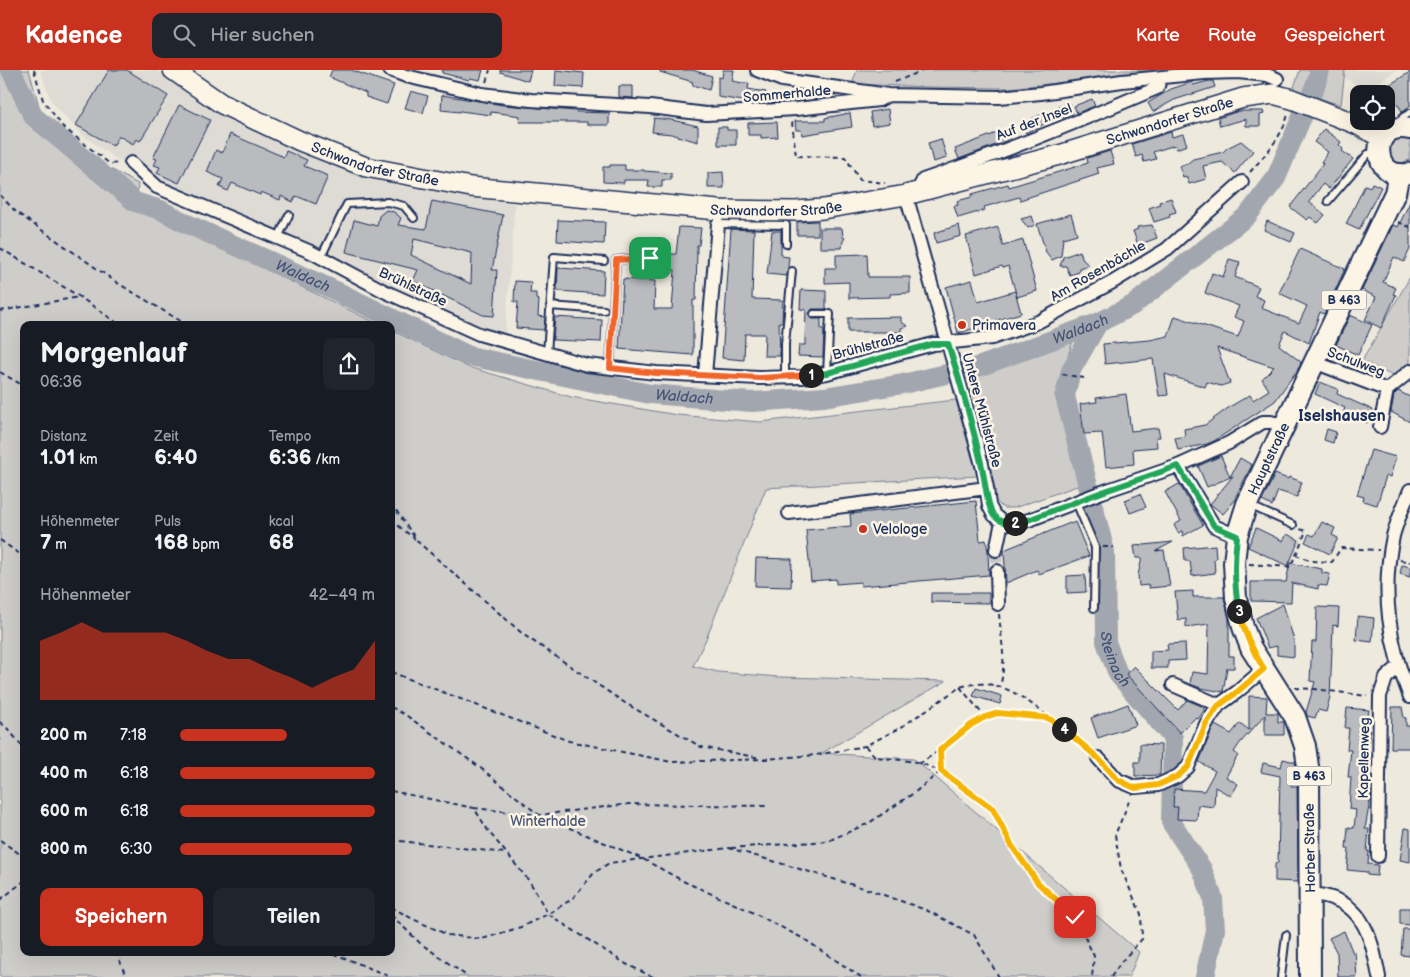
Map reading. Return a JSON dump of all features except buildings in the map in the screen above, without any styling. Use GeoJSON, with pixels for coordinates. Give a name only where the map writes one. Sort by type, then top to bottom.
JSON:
{"type":"FeatureCollection","features":[{"type":"Feature","properties":{"kind":"main road","name":"Schwandorfer Straße"},"geometry":{"type":"LineString","coordinates":[[173,70],[222,104],[300,141],[366,168],[471,188],[718,210],[796,211],[822,209],[911,194],[1059,155],[1243,98],[1277,81],[1296,100],[1392,137]]}},
{"type":"Feature","properties":{"kind":"main road"},"geometry":{"type":"LineString","coordinates":[[1392,137],[1381,160],[1385,167],[1392,172],[1405,174]]}},
{"type":"Feature","properties":{"kind":"main road","name":"Hauptstraße"},"geometry":{"type":"LineString","coordinates":[[1264,669],[1251,648],[1236,598],[1234,563],[1237,536],[1247,504],[1405,174]]}},
{"type":"Feature","properties":{"kind":"main road","name":"Horber Straße"},"geometry":{"type":"LineString","coordinates":[[1264,669],[1295,716],[1305,746],[1309,773],[1310,977]]}},
{"type":"Feature","properties":{"kind":"street","name":"Sommerhalde"},"geometry":{"type":"LineString","coordinates":[[390,70],[406,76],[482,94],[531,100],[650,107],[706,114],[791,110],[879,100],[890,89],[999,97],[1122,81],[1238,72],[1267,75],[1277,81]]}},
{"type":"Feature","properties":{"kind":"street"},"geometry":{"type":"LineString","coordinates":[[757,70],[782,80],[890,89]]}},
{"type":"Feature","properties":{"kind":"street","name":"Auf der Insel"},"geometry":{"type":"LineString","coordinates":[[911,194],[923,180],[973,163],[1157,88],[1161,78]]}},
{"type":"Feature","properties":{"kind":"street","name":"Brühlstraße"},"geometry":{"type":"LineString","coordinates":[[131,163],[157,187],[278,238],[384,291],[479,334],[587,365],[705,375],[760,378],[802,377],[827,373],[933,344],[948,344]]}},
{"type":"Feature","properties":{"kind":"street","name":"Am Rosenbächle"},"geometry":{"type":"LineString","coordinates":[[948,344],[992,338],[1038,322],[1113,282],[1167,249],[1242,182]]}},
{"type":"Feature","properties":{"kind":"street","name":"Untere Mühlstraße"},"geometry":{"type":"LineString","coordinates":[[911,194],[948,344],[987,488],[989,506],[994,515],[1002,522]]}},
{"type":"Feature","properties":{"kind":"street"},"geometry":{"type":"LineString","coordinates":[[705,375],[718,224]]}},
{"type":"Feature","properties":{"kind":"street","name":"Schulweg"},"geometry":{"type":"LineString","coordinates":[[1314,362],[1387,390]]}},
{"type":"Feature","properties":{"kind":"street","name":"Schulweg"},"geometry":{"type":"LineString","coordinates":[[1380,427],[1387,390],[1410,370]]}},
{"type":"Feature","properties":{"kind":"street"},"geometry":{"type":"LineString","coordinates":[[996,550],[1002,522],[1013,524],[1028,520],[1178,466],[1229,443],[1263,422],[1284,425]]}},
{"type":"Feature","properties":{"kind":"street"},"geometry":{"type":"LineString","coordinates":[[1178,466],[1214,526],[1237,536]]}},
{"type":"Feature","properties":{"kind":"street","name":"Untere Mühlstraße"},"geometry":{"type":"LineString","coordinates":[[789,513],[987,488]]}},
{"type":"Feature","properties":{"kind":"street"},"geometry":{"type":"LineString","coordinates":[[1410,490],[1394,534],[1388,574],[1388,618],[1398,667],[1410,697]]}},
{"type":"Feature","properties":{"kind":"street"},"geometry":{"type":"LineString","coordinates":[[997,571],[998,604]]}},
{"type":"Feature","properties":{"kind":"street","name":"Kapellenweg"},"geometry":{"type":"LineString","coordinates":[[1378,856],[1380,696],[1386,678],[1398,667]]}},
{"type":"Feature","properties":{"kind":"street"},"geometry":{"type":"LineString","coordinates":[[1098,758],[1118,780],[1135,788],[1158,785],[1178,776],[1188,767],[1206,724],[1218,706],[1264,669]]}},
{"type":"Feature","properties":{"kind":"street"},"geometry":{"type":"LineString","coordinates":[[1173,685],[1218,706]]}},
{"type":"Feature","properties":{"kind":"street"},"geometry":{"type":"LineString","coordinates":[[1310,894],[1323,894],[1348,905],[1359,917],[1373,945],[1379,977]]}},
{"type":"Feature","properties":{"kind":"lane"},"geometry":{"type":"LineString","coordinates":[[1328,201],[1368,154],[1392,137],[1403,118],[1410,113]]}},
{"type":"Feature","properties":{"kind":"lane"},"geometry":{"type":"LineString","coordinates":[[321,258],[346,204],[388,202],[404,206],[414,218]]}},
{"type":"Feature","properties":{"kind":"lane"},"geometry":{"type":"LineString","coordinates":[[278,238],[289,215]]}},
{"type":"Feature","properties":{"kind":"lane"},"geometry":{"type":"LineString","coordinates":[[718,224],[786,225],[786,244]]}},
{"type":"Feature","properties":{"kind":"lane"},"geometry":{"type":"LineString","coordinates":[[547,353],[554,257],[604,261]]}},
{"type":"Feature","properties":{"kind":"lane"},"geometry":{"type":"LineString","coordinates":[[610,368],[616,260],[650,258]]}},
{"type":"Feature","properties":{"kind":"lane"},"geometry":{"type":"LineString","coordinates":[[785,377],[785,344],[792,271]]}},
{"type":"Feature","properties":{"kind":"lane"},"geometry":{"type":"LineString","coordinates":[[550,306],[604,310]]}},
{"type":"Feature","properties":{"kind":"lane"},"geometry":{"type":"LineString","coordinates":[[814,314],[830,314],[827,373]]}},
{"type":"Feature","properties":{"kind":"lane"},"geometry":{"type":"LineString","coordinates":[[1080,500],[1095,547],[1094,608]]}},
{"type":"Feature","properties":{"kind":"lane"},"geometry":{"type":"LineString","coordinates":[[1247,504],[1293,525]]}},
{"type":"Feature","properties":{"kind":"lane"},"geometry":{"type":"LineString","coordinates":[[1281,977],[1286,936]]}},
{"type":"Feature","properties":{"kind":"path"},"geometry":{"type":"LineString","coordinates":[[34,70],[43,100],[63,127],[110,164],[131,163]]}},
{"type":"Feature","properties":{"kind":"path"},"geometry":{"type":"LineString","coordinates":[[890,89],[924,70]]}},
{"type":"Feature","properties":{"kind":"path"},"geometry":{"type":"LineString","coordinates":[[1242,182],[1276,140],[1296,100]]}},
{"type":"Feature","properties":{"kind":"path"},"geometry":{"type":"LineString","coordinates":[[791,110],[796,156],[845,157],[860,180],[888,184]]}},
{"type":"Feature","properties":{"kind":"path"},"geometry":{"type":"LineString","coordinates":[[0,195],[16,212],[116,282],[180,321]]}},
{"type":"Feature","properties":{"kind":"path"},"geometry":{"type":"LineString","coordinates":[[0,248],[80,297],[114,321]]}},
{"type":"Feature","properties":{"kind":"path"},"geometry":{"type":"LineString","coordinates":[[0,311],[80,297]]}},
{"type":"Feature","properties":{"kind":"path"},"geometry":{"type":"LineString","coordinates":[[0,372],[20,384]]}},
{"type":"Feature","properties":{"kind":"path"},"geometry":{"type":"LineString","coordinates":[[1062,374],[1084,378]]}},
{"type":"Feature","properties":{"kind":"path"},"geometry":{"type":"LineString","coordinates":[[395,509],[418,542]]}},
{"type":"Feature","properties":{"kind":"path"},"geometry":{"type":"LineString","coordinates":[[395,523],[524,635],[625,703],[702,747],[765,760]]}},
{"type":"Feature","properties":{"kind":"path"},"geometry":{"type":"LineString","coordinates":[[1234,563],[1290,567],[1306,531]]}},
{"type":"Feature","properties":{"kind":"path"},"geometry":{"type":"LineString","coordinates":[[0,540],[20,555]]}},
{"type":"Feature","properties":{"kind":"path"},"geometry":{"type":"LineString","coordinates":[[1296,555],[1312,561],[1332,562],[1341,548],[1390,551]]}},
{"type":"Feature","properties":{"kind":"path"},"geometry":{"type":"LineString","coordinates":[[998,604],[1003,655],[1003,677],[1000,686]]}},
{"type":"Feature","properties":{"kind":"path"},"geometry":{"type":"LineString","coordinates":[[395,674],[569,741],[672,762],[765,760],[816,755],[865,746],[900,728],[960,687],[980,683],[1000,686],[1028,700],[1098,758]]}},
{"type":"Feature","properties":{"kind":"path"},"geometry":{"type":"LineString","coordinates":[[960,687],[985,717]]}},
{"type":"Feature","properties":{"kind":"path"},"geometry":{"type":"LineString","coordinates":[[1275,688],[1315,689],[1359,696],[1380,696]]}},
{"type":"Feature","properties":{"kind":"path"},"geometry":{"type":"LineString","coordinates":[[395,709],[408,716],[478,766],[539,815],[643,859],[686,882],[748,910],[804,939],[861,977]]}},
{"type":"Feature","properties":{"kind":"path"},"geometry":{"type":"LineString","coordinates":[[919,764],[971,725],[985,717],[998,713],[1048,718]]}},
{"type":"Feature","properties":{"kind":"path"},"geometry":{"type":"LineString","coordinates":[[0,722],[20,743]]}},
{"type":"Feature","properties":{"kind":"path"},"geometry":{"type":"LineString","coordinates":[[865,746],[876,757],[919,764],[941,771],[993,809],[1012,846],[1038,883],[1075,917],[1094,956],[1092,977]]}},
{"type":"Feature","properties":{"kind":"path"},"geometry":{"type":"LineString","coordinates":[[940,750],[941,771]]}},
{"type":"Feature","properties":{"kind":"path"},"geometry":{"type":"LineString","coordinates":[[395,909],[413,920],[448,935],[482,939],[521,928],[548,914],[572,899],[594,873],[609,863],[729,848],[828,841],[869,823],[914,793],[941,771]]}},
{"type":"Feature","properties":{"kind":"path"},"geometry":{"type":"LineString","coordinates":[[1111,977],[1122,961],[1142,939],[1141,914],[1122,870],[1115,835],[1135,788]]}},
{"type":"Feature","properties":{"kind":"path"},"geometry":{"type":"LineString","coordinates":[[395,792],[474,808],[539,815],[629,804],[767,806]]}},
{"type":"Feature","properties":{"kind":"path"},"geometry":{"type":"LineString","coordinates":[[474,808],[530,882],[548,914],[626,964],[653,977]]}},
{"type":"Feature","properties":{"kind":"path"},"geometry":{"type":"LineString","coordinates":[[0,840],[20,854]]}},
{"type":"Feature","properties":{"kind":"path"},"geometry":{"type":"LineString","coordinates":[[395,840],[506,852]]}},
{"type":"Feature","properties":{"kind":"path"},"geometry":{"type":"LineString","coordinates":[[729,848],[867,889],[926,910],[974,934],[999,977]]}},
{"type":"Feature","properties":{"kind":"path"},"geometry":{"type":"LineString","coordinates":[[0,900],[20,884]]}},
{"type":"Feature","properties":{"kind":"path"},"geometry":{"type":"LineString","coordinates":[[395,919],[420,943],[468,977]]}},
{"type":"Feature","properties":{"kind":"path"},"geometry":{"type":"LineString","coordinates":[[117,956],[126,977]]}},
{"type":"Feature","properties":{"kind":"path"},"geometry":{"type":"LineString","coordinates":[[340,956],[391,977]]}},
{"type":"Feature","properties":{"kind":"shaded area"},"geometry":{"type":"Polygon","coordinates":[[[40,70],[156,70],[246,128],[309,155],[399,186],[515,204],[505,335],[465,319],[330,255],[129,168],[82,135],[51,101],[40,70]]]}},
{"type":"Feature","properties":{"kind":"shaded area"},"geometry":{"type":"Polygon","coordinates":[[[1343,70],[1396,70],[1375,85],[1357,85],[1342,77],[1343,70]]]}},
{"type":"Feature","properties":{"kind":"green space","name":"Winterhalde"},"geometry":{"type":"Polygon","coordinates":[[[0,70],[29,70],[41,113],[96,161],[138,184],[136,209],[156,216],[372,321],[20,321],[20,956],[395,956],[395,332],[468,367],[571,397],[677,415],[760,422],[956,400],[977,476],[766,488],[706,639],[693,666],[718,672],[779,677],[946,681],[822,753],[914,759],[1139,952],[1129,977],[0,977],[0,70]]]}},
{"type":"Feature","properties":{"kind":"green space"},"geometry":{"type":"Polygon","coordinates":[[[857,70],[1175,70],[1174,72],[1008,88],[852,84],[857,70]]]}},
{"type":"Feature","properties":{"kind":"green space"},"geometry":{"type":"Polygon","coordinates":[[[1300,70],[1345,70],[1341,105],[1293,90],[1300,70]]]}},
{"type":"Feature","properties":{"kind":"green space"},"geometry":{"type":"Polygon","coordinates":[[[1396,138],[1407,138],[1410,140],[1410,160],[1401,163],[1395,162],[1388,155],[1389,144],[1396,138]]]}},
{"type":"Feature","properties":{"kind":"green space"},"geometry":{"type":"Polygon","coordinates":[[[1410,277],[1410,365],[1393,376],[1362,361],[1410,277]]]}},
{"type":"Feature","properties":{"kind":"green space"},"geometry":{"type":"Polygon","coordinates":[[[1076,332],[1055,395],[1080,485],[1014,508],[1003,508],[994,499],[964,377],[1076,332]]]}},
{"type":"Feature","properties":{"kind":"waterway","name":"Waldach"},"geometry":{"type":"LineString","coordinates":[[11,70],[33,116],[135,202],[161,210],[183,222],[336,291],[469,356],[650,394],[752,402],[824,397],[903,384],[981,366],[1098,323],[1133,305],[1247,216],[1276,178],[1320,70]]}},
{"type":"Feature","properties":{"kind":"waterway","name":"Steinach"},"geometry":{"type":"LineString","coordinates":[[1098,323],[1071,370],[1065,396],[1105,552],[1106,642],[1118,674],[1173,738],[1171,822],[1202,869],[1213,898],[1215,930],[1205,977]]}},
{"type":"Feature","properties":{"kind":"tunnel"},"geometry":{"type":"LineString","coordinates":[[996,550],[997,571]]}},
{"type":"Feature","properties":{"kind":"place","name":"Primavera"},"geometry":{"type":"Point","coordinates":[962,325]}},
{"type":"Feature","properties":{"kind":"place","name":"Velologe"},"geometry":{"type":"Point","coordinates":[863,529]}},
{"type":"Feature","properties":{"kind":"district","name":"Iselshausen"},"geometry":{"type":"Point","coordinates":[1342,416]}},
{"type":"Feature","properties":{"kind":"route"},"geometry":{"type":"LineString","coordinates":[[650,258],[616,260],[610,368],[656,373],[760,378],[802,377],[827,373],[933,344],[948,344],[982,464],[989,506],[994,515],[1002,522],[1013,524],[1028,520],[1178,466],[1214,526],[1237,536],[1234,563],[1236,598],[1251,648],[1264,669],[1218,706],[1206,724],[1188,767],[1178,776],[1158,785],[1135,788],[1118,780],[1098,758],[1068,732],[1048,718],[1013,713],[998,713],[985,717],[949,741],[940,750],[941,771],[993,809],[1012,846],[1038,883],[1075,917]]}}]}
